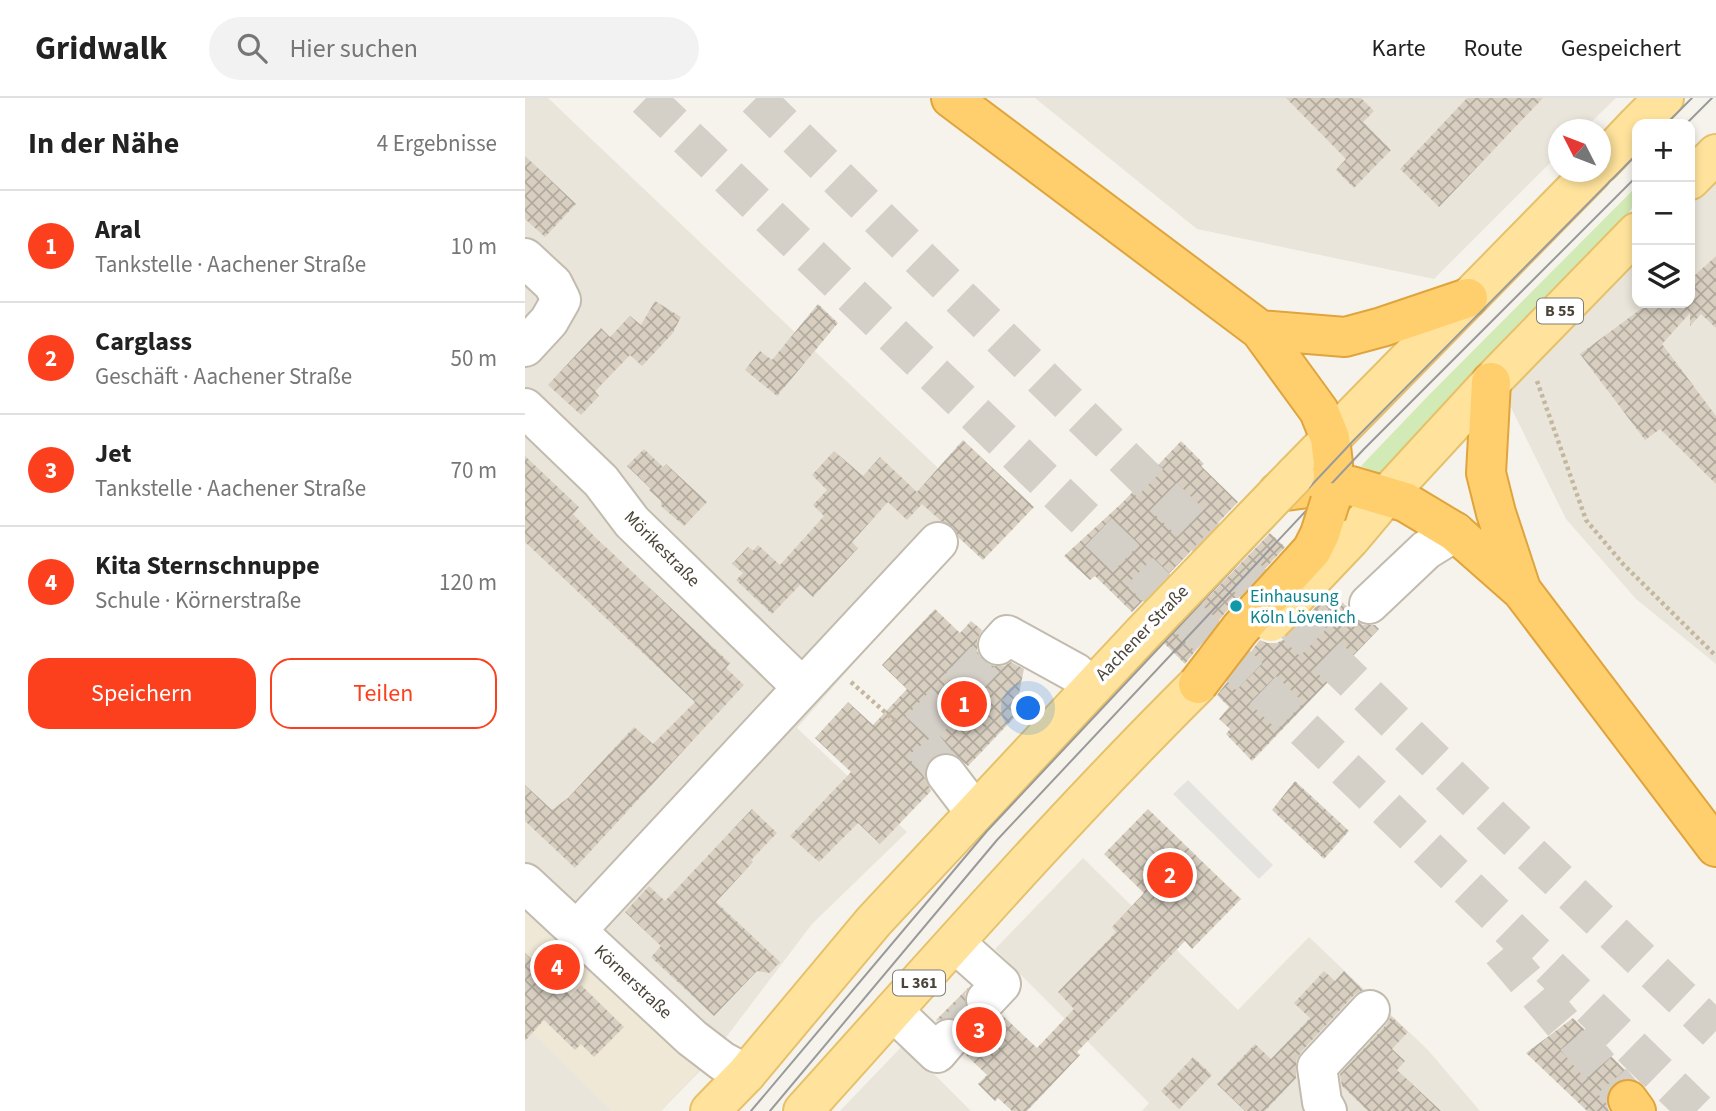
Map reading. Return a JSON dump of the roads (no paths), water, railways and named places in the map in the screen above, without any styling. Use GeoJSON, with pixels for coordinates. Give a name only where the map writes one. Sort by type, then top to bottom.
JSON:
{"type":"FeatureCollection","features":[{"type":"Feature","properties":{"kind":"highway"},"geometry":{"type":"LineString","coordinates":[[951,98],[1260,330],[1319,411],[1330,438]]}},
{"type":"Feature","properties":{"kind":"highway"},"geometry":{"type":"LineString","coordinates":[[1260,330],[1345,337],[1468,298]]}},
{"type":"Feature","properties":{"kind":"highway"},"geometry":{"type":"LineString","coordinates":[[1491,382],[1486,473],[1521,591]]}},
{"type":"Feature","properties":{"kind":"highway"},"geometry":{"type":"LineString","coordinates":[[1198,684],[1240,629],[1312,550],[1320,534],[1309,488],[1351,486],[1387,495],[1405,502],[1455,532],[1521,591],[1716,847]]}},
{"type":"Feature","properties":{"kind":"main road"},"geometry":{"type":"LineString","coordinates":[[1644,119],[1664,98]]}},
{"type":"Feature","properties":{"kind":"main road"},"geometry":{"type":"LineString","coordinates":[[1611,153],[1632,131]]}},
{"type":"Feature","properties":{"kind":"main road"},"geometry":{"type":"LineString","coordinates":[[1695,175],[1716,154]]}},
{"type":"Feature","properties":{"kind":"main road","name":"Aachener Straße"},"geometry":{"type":"LineString","coordinates":[[710,1111],[746,1074],[874,921],[1092,687],[1192,581],[1309,488],[1330,438],[1582,182]]}},
{"type":"Feature","properties":{"kind":"main road","name":"B 55"},"geometry":{"type":"LineString","coordinates":[[1198,684],[1242,652],[1350,539],[1491,382],[1632,237]]}},
{"type":"Feature","properties":{"kind":"main road","name":"L 361"},"geometry":{"type":"LineString","coordinates":[[803,1111],[1124,757],[1198,684]]}},
{"type":"Feature","properties":{"kind":"street"},"geometry":{"type":"LineString","coordinates":[[525,258],[553,284],[561,300],[549,321],[525,347]]}},
{"type":"Feature","properties":{"kind":"street","name":"Mörikestraße"},"geometry":{"type":"LineString","coordinates":[[525,408],[601,481],[632,522],[802,687]]}},
{"type":"Feature","properties":{"kind":"street"},"geometry":{"type":"LineString","coordinates":[[1369,604],[1426,550],[1455,532]]}},
{"type":"Feature","properties":{"kind":"street"},"geometry":{"type":"LineString","coordinates":[[577,930],[938,542]]}},
{"type":"Feature","properties":{"kind":"street"},"geometry":{"type":"LineString","coordinates":[[998,645],[1007,635],[1076,673],[1092,687]]}},
{"type":"Feature","properties":{"kind":"street"},"geometry":{"type":"LineString","coordinates":[[946,774],[975,812]]}},
{"type":"Feature","properties":{"kind":"street","name":"Körnerstraße"},"geometry":{"type":"LineString","coordinates":[[525,883],[692,1038],[722,1061],[746,1074]]}},
{"type":"Feature","properties":{"kind":"street"},"geometry":{"type":"LineString","coordinates":[[955,943],[1001,984],[986,1000]]}},
{"type":"Feature","properties":{"kind":"street"},"geometry":{"type":"LineString","coordinates":[[1327,1111],[1322,1102],[1317,1067],[1370,1010]]}},
{"type":"Feature","properties":{"kind":"street"},"geometry":{"type":"LineString","coordinates":[[893,1011],[937,1053],[949,1039]]}},
{"type":"Feature","properties":{"kind":"tunnel"},"geometry":{"type":"LineString","coordinates":[[646,98],[1353,776],[1697,1111]]}},
{"type":"Feature","properties":{"kind":"tunnel"},"geometry":{"type":"LineString","coordinates":[[756,98],[1493,818],[1716,1031]]}},
{"type":"Feature","properties":{"kind":"tunnel"},"geometry":{"type":"LineString","coordinates":[[946,774],[915,735],[998,645]]}},
{"type":"Feature","properties":{"kind":"tunnel"},"geometry":{"type":"LineString","coordinates":[[1501,951],[1628,1100]]}},
{"type":"Feature","properties":{"kind":"tunnel"},"geometry":{"type":"LineString","coordinates":[[949,1039],[986,1000]]}},
{"type":"Feature","properties":{"kind":"tram line"},"geometry":{"type":"LineString","coordinates":[[1671,119],[1692,98]]}},
{"type":"Feature","properties":{"kind":"tram line"},"geometry":{"type":"LineString","coordinates":[[1691,119],[1712,98]]}},
{"type":"Feature","properties":{"kind":"tram line"},"geometry":{"type":"LineString","coordinates":[[751,1111],[987,831],[1353,441],[1632,159]]}},
{"type":"Feature","properties":{"kind":"tram line"},"geometry":{"type":"LineString","coordinates":[[770,1111],[997,840],[1364,449],[1632,181]]}},
{"type":"Feature","properties":{"kind":"place","name":"Einhausung Köln Lövenich"},"geometry":{"type":"Point","coordinates":[1236,606]}},
{"type":"Feature","properties":{"kind":"place","name":"Aral"},"geometry":{"type":"Point","coordinates":[964,704]}},
{"type":"Feature","properties":{"kind":"place","name":"Carglass"},"geometry":{"type":"Point","coordinates":[1170,875]}},
{"type":"Feature","properties":{"kind":"place","name":"Kita Sternschnuppe"},"geometry":{"type":"Point","coordinates":[557,967]}},
{"type":"Feature","properties":{"kind":"place","name":"Jet"},"geometry":{"type":"Point","coordinates":[979,1030]}}]}
